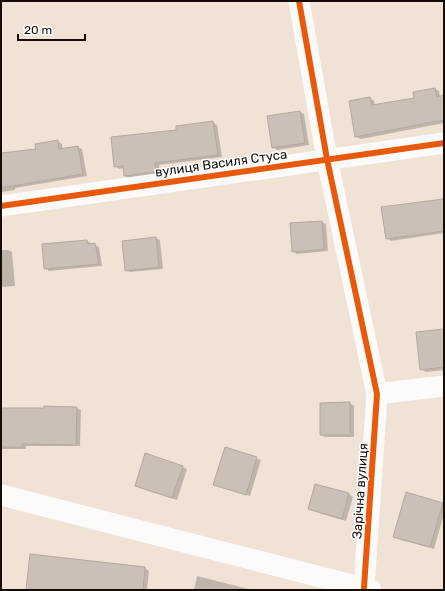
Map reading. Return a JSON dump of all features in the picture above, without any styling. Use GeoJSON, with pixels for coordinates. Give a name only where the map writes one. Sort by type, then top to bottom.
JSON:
{"type":"FeatureCollection","features":[{"type":"Feature","properties":{"kind":"street","name":"Зарічна вулиця"},"geometry":{"type":"LineString","coordinates":[[1,495],[367,589],[377,394],[327,159],[299,1]]}},
{"type":"Feature","properties":{"kind":"street","name":"вулиця Василя Стуса"},"geometry":{"type":"LineString","coordinates":[[1,206],[444,143]]}},
{"type":"Feature","properties":{"kind":"street"},"geometry":{"type":"LineString","coordinates":[[377,394],[444,386]]}},
{"type":"Feature","properties":{"kind":"building"},"geometry":{"type":"Polygon","coordinates":[[[435,88],[437,97],[444,95],[444,120],[355,137],[349,101],[370,97],[372,105],[414,98],[413,92],[435,88]]]}},
{"type":"Feature","properties":{"kind":"building"},"geometry":{"type":"Polygon","coordinates":[[[300,111],[305,143],[272,148],[267,116],[300,111]]]}},
{"type":"Feature","properties":{"kind":"building"},"geometry":{"type":"Polygon","coordinates":[[[213,121],[218,155],[155,163],[156,172],[124,176],[123,166],[114,167],[111,137],[176,130],[176,126],[213,121]]]}},
{"type":"Feature","properties":{"kind":"building"},"geometry":{"type":"Polygon","coordinates":[[[58,140],[59,149],[78,146],[83,174],[1,188],[1,153],[36,149],[35,144],[58,140]]]}},
{"type":"Feature","properties":{"kind":"building"},"geometry":{"type":"Polygon","coordinates":[[[444,199],[444,231],[386,239],[381,207],[444,199]]]}},
{"type":"Feature","properties":{"kind":"building"},"geometry":{"type":"Polygon","coordinates":[[[322,221],[324,249],[292,252],[290,223],[322,221]]]}},
{"type":"Feature","properties":{"kind":"building"},"geometry":{"type":"Polygon","coordinates":[[[156,237],[159,267],[125,271],[122,241],[156,237]]]}},
{"type":"Feature","properties":{"kind":"building"},"geometry":{"type":"Polygon","coordinates":[[[87,240],[88,244],[95,243],[99,264],[44,269],[42,244],[87,240]]]}},
{"type":"Feature","properties":{"kind":"building"},"geometry":{"type":"Polygon","coordinates":[[[444,329],[444,367],[420,370],[416,332],[444,329]]]}},
{"type":"Feature","properties":{"kind":"building"},"geometry":{"type":"Polygon","coordinates":[[[350,402],[350,435],[320,435],[320,403],[350,402]]]}},
{"type":"Feature","properties":{"kind":"building"},"geometry":{"type":"Polygon","coordinates":[[[44,406],[77,407],[76,445],[22,444],[22,447],[1,447],[1,408],[44,408],[44,406]]]}},
{"type":"Feature","properties":{"kind":"building"},"geometry":{"type":"Polygon","coordinates":[[[225,447],[257,457],[246,495],[213,485],[225,447]]]}},
{"type":"Feature","properties":{"kind":"building"},"geometry":{"type":"Polygon","coordinates":[[[145,453],[183,466],[172,498],[135,486],[145,453]]]}},
{"type":"Feature","properties":{"kind":"building"},"geometry":{"type":"Polygon","coordinates":[[[315,484],[349,493],[342,519],[308,509],[315,484]]]}},
{"type":"Feature","properties":{"kind":"building"},"geometry":{"type":"Polygon","coordinates":[[[406,492],[443,503],[430,547],[393,537],[406,492]]]}},
{"type":"Feature","properties":{"kind":"building"},"geometry":{"type":"Polygon","coordinates":[[[30,554],[145,567],[143,590],[26,590],[30,554]]]}},
{"type":"Feature","properties":{"kind":"cycle path"},"geometry":{"type":"LineString","coordinates":[[299,1],[327,159],[377,394],[364,588]]}},
{"type":"Feature","properties":{"kind":"cycle path"},"geometry":{"type":"LineString","coordinates":[[1,206],[444,143]]}}]}
